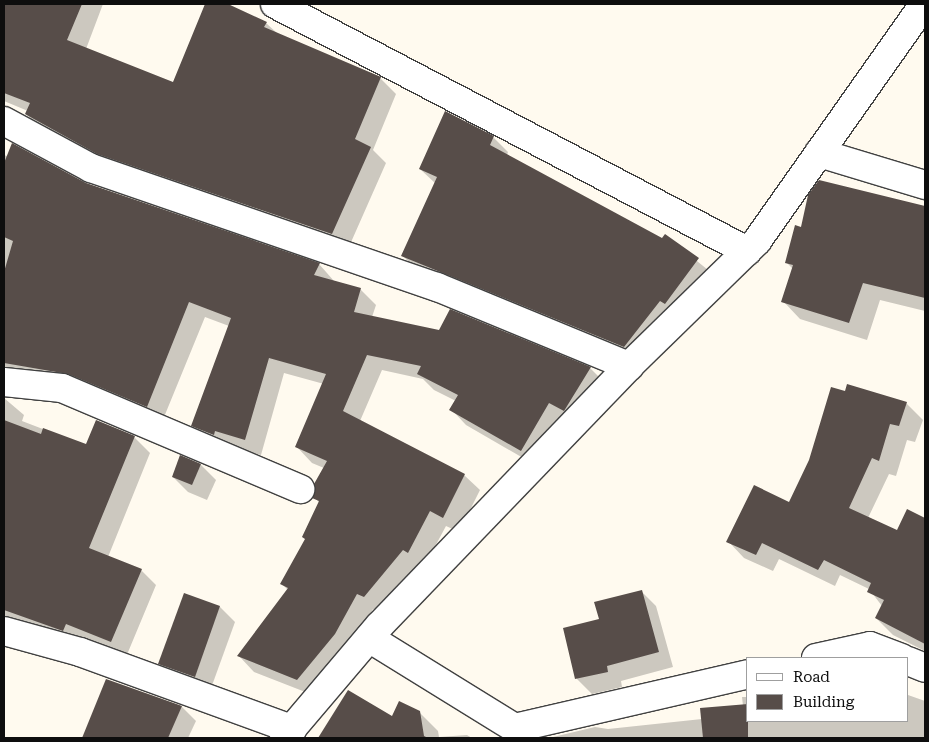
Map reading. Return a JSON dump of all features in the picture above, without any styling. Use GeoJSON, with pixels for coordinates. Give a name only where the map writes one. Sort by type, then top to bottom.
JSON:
{"type":"FeatureCollection","features":[{"type":"Feature","properties":{"kind":"street"},"geometry":{"type":"LineString","coordinates":[[275,4],[747,251]]}},
{"type":"Feature","properties":{"kind":"street"},"geometry":{"type":"LineString","coordinates":[[4,631],[80,652],[288,734],[369,638],[629,366],[747,251],[820,153],[924,4]]}},
{"type":"Feature","properties":{"kind":"street"},"geometry":{"type":"LineString","coordinates":[[4,121],[91,168],[437,287],[629,366]]}},
{"type":"Feature","properties":{"kind":"street"},"geometry":{"type":"LineString","coordinates":[[820,153],[925,185]]}},
{"type":"Feature","properties":{"kind":"street"},"geometry":{"type":"LineString","coordinates":[[4,382],[62,388],[300,490]]}},
{"type":"Feature","properties":{"kind":"street"},"geometry":{"type":"LineString","coordinates":[[369,638],[515,728],[535,731],[746,675]]}},
{"type":"Feature","properties":{"kind":"street"},"geometry":{"type":"LineString","coordinates":[[820,657],[870,646],[899,657]]}},
{"type":"Feature","properties":{"kind":"street"},"geometry":{"type":"LineString","coordinates":[[909,661],[925,668]]}},
{"type":"Feature","properties":{"kind":"building"},"geometry":{"type":"Polygon","coordinates":[[[4,4],[82,4],[67,40],[173,82],[205,4],[228,4],[267,22],[264,27],[381,77],[355,139],[371,147],[332,234],[97,154],[25,114],[30,103],[4,93],[4,4]]]}},
{"type":"Feature","properties":{"kind":"building"},"geometry":{"type":"Polygon","coordinates":[[[445,111],[494,136],[490,145],[662,238],[665,234],[699,258],[665,304],[660,301],[624,347],[401,256],[437,177],[419,169],[445,111]]]}},
{"type":"Feature","properties":{"kind":"building"},"geometry":{"type":"Polygon","coordinates":[[[12,143],[86,183],[320,263],[314,275],[361,288],[354,312],[439,330],[450,309],[591,367],[564,411],[549,403],[521,451],[449,410],[458,395],[417,374],[421,366],[367,355],[343,411],[465,474],[443,518],[430,511],[408,553],[403,550],[364,597],[357,594],[335,634],[297,680],[237,656],[288,588],[280,584],[305,539],[302,537],[319,501],[312,498],[314,484],[327,461],[295,447],[326,374],[269,358],[245,440],[215,431],[214,435],[191,426],[231,318],[189,302],[147,407],[68,374],[4,363],[4,272],[13,241],[4,237],[4,163],[12,143]]]}},
{"type":"Feature","properties":{"kind":"building"},"geometry":{"type":"Polygon","coordinates":[[[819,180],[925,206],[925,298],[863,283],[849,323],[781,302],[793,265],[785,263],[795,225],[801,227],[808,195],[819,180]]]}},
{"type":"Feature","properties":{"kind":"building"},"geometry":{"type":"Polygon","coordinates":[[[847,384],[907,402],[899,426],[890,424],[879,461],[872,458],[849,508],[897,530],[907,509],[925,518],[925,644],[875,618],[884,600],[867,592],[871,583],[824,560],[818,570],[762,543],[756,555],[726,542],[754,485],[789,502],[809,460],[831,387],[845,391],[847,384]]]}},
{"type":"Feature","properties":{"kind":"building"},"geometry":{"type":"Polygon","coordinates":[[[4,420],[41,434],[43,428],[86,444],[96,420],[135,436],[89,548],[142,569],[111,642],[66,624],[63,631],[4,610],[4,420]]]}},
{"type":"Feature","properties":{"kind":"building"},"geometry":{"type":"Polygon","coordinates":[[[180,455],[201,464],[192,485],[172,477],[180,455]]]}},
{"type":"Feature","properties":{"kind":"building"},"geometry":{"type":"Polygon","coordinates":[[[642,590],[659,652],[607,666],[608,672],[575,679],[563,628],[599,619],[594,602],[642,590]]]}},
{"type":"Feature","properties":{"kind":"building"},"geometry":{"type":"Polygon","coordinates":[[[184,593],[220,606],[195,677],[158,664],[184,593]]]}},
{"type":"Feature","properties":{"kind":"building"},"geometry":{"type":"Polygon","coordinates":[[[106,679],[182,706],[168,738],[82,738],[106,679]]]}},
{"type":"Feature","properties":{"kind":"building"},"geometry":{"type":"Polygon","coordinates":[[[348,690],[392,716],[399,701],[420,711],[424,736],[428,738],[318,738],[348,690]]]}},
{"type":"Feature","properties":{"kind":"building"},"geometry":{"type":"Polygon","coordinates":[[[746,704],[748,738],[703,738],[700,708],[746,704]]]}}]}
